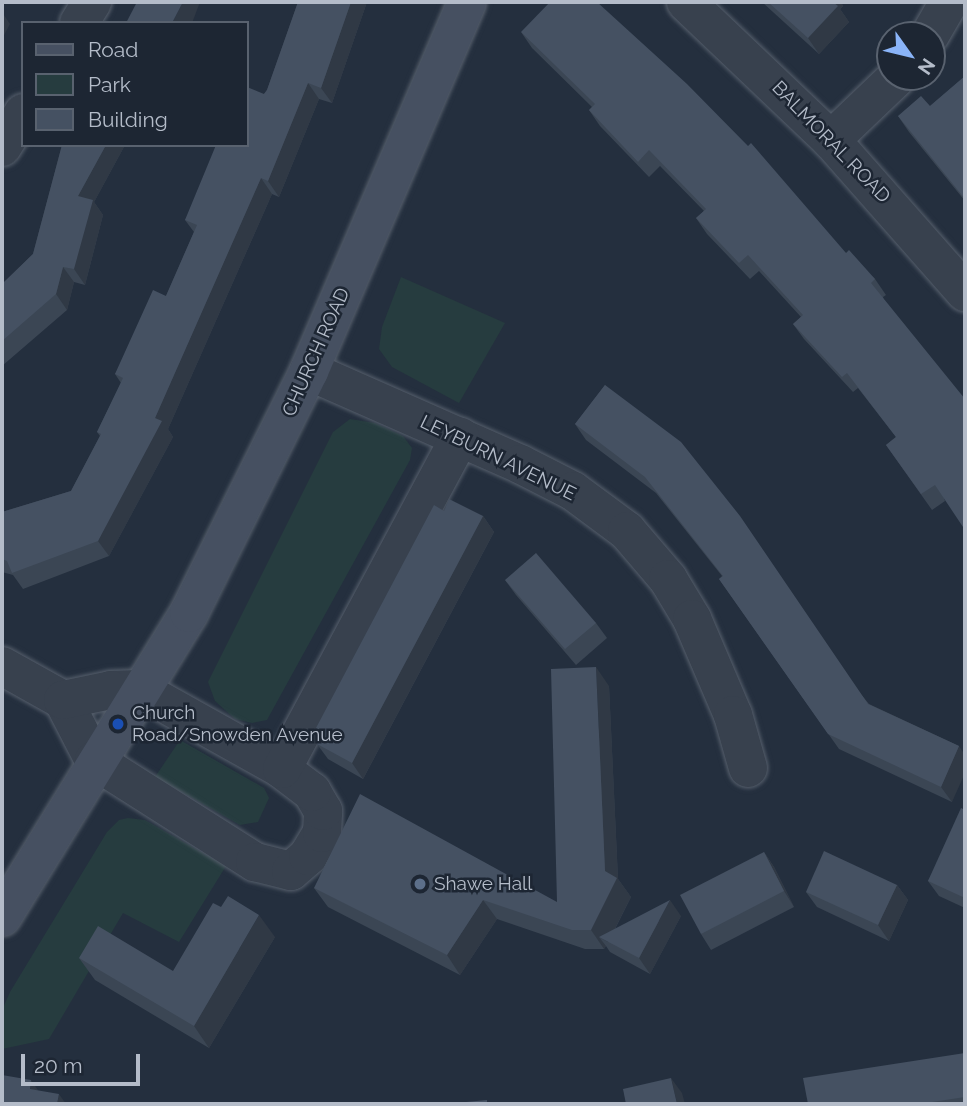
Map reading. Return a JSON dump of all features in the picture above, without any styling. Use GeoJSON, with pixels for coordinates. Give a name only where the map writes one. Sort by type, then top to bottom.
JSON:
{"type":"FeatureCollection","features":[{"type":"Feature","properties":{"kind":"main road","name":"CHURCH ROAD"},"geometry":{"type":"LineString","coordinates":[[2,917],[94,760],[189,612],[309,371],[467,2]]}},
{"type":"Feature","properties":{"kind":"street"},"geometry":{"type":"LineString","coordinates":[[80,21],[92,2]]}},
{"type":"Feature","properties":{"kind":"street","name":"BALMORAL ROAD"},"geometry":{"type":"LineString","coordinates":[[686,2],[831,140],[965,292]]}},
{"type":"Feature","properties":{"kind":"street"},"geometry":{"type":"LineString","coordinates":[[938,21],[949,2]]}},
{"type":"Feature","properties":{"kind":"street"},"geometry":{"type":"LineString","coordinates":[[831,140],[882,91]]}},
{"type":"Feature","properties":{"kind":"street"},"geometry":{"type":"LineString","coordinates":[[2,147],[21,116]]}},
{"type":"Feature","properties":{"kind":"street","name":"LEYBURN AVENUE"},"geometry":{"type":"LineString","coordinates":[[309,371],[460,437],[573,491],[636,540],[668,579],[692,619],[733,715],[748,768]]}},
{"type":"Feature","properties":{"kind":"street"},"geometry":{"type":"LineString","coordinates":[[282,769],[460,437]]}},
{"type":"Feature","properties":{"kind":"street"},"geometry":{"type":"LineString","coordinates":[[2,666],[63,700],[94,760],[255,862],[291,871],[309,856],[322,833],[323,811],[312,792],[282,769],[139,690],[111,690],[63,700]]}},
{"type":"Feature","properties":{"kind":"green space"},"geometry":{"type":"Polygon","coordinates":[[[401,277],[505,323],[459,403],[392,367],[379,349],[382,327],[401,277]]]}},
{"type":"Feature","properties":{"kind":"green space"},"geometry":{"type":"Polygon","coordinates":[[[350,419],[375,423],[403,436],[412,448],[410,460],[267,720],[252,723],[235,719],[215,701],[208,682],[333,432],[350,419]]]}},
{"type":"Feature","properties":{"kind":"green space"},"geometry":{"type":"Polygon","coordinates":[[[180,740],[264,788],[269,798],[258,822],[240,825],[155,777],[180,740]]]}},
{"type":"Feature","properties":{"kind":"green space"},"geometry":{"type":"Polygon","coordinates":[[[119,820],[145,820],[226,866],[179,942],[123,913],[49,1039],[2,1049],[2,1010],[10,992],[107,832],[119,820]]]}},
{"type":"Feature","properties":{"kind":"building"},"geometry":{"type":"Polygon","coordinates":[[[137,2],[183,2],[173,21],[127,21],[137,2]]]}},
{"type":"Feature","properties":{"kind":"building"},"geometry":{"type":"Polygon","coordinates":[[[298,2],[351,2],[321,88],[308,83],[268,181],[261,178],[155,418],[162,421],[98,541],[12,573],[7,561],[2,559],[2,512],[71,491],[101,434],[97,432],[123,378],[115,374],[153,290],[166,296],[197,225],[185,220],[215,147],[248,147],[248,87],[264,94],[298,2]]]}},
{"type":"Feature","properties":{"kind":"building"},"geometry":{"type":"Polygon","coordinates":[[[550,2],[597,2],[687,84],[748,146],[751,143],[846,253],[849,250],[875,279],[871,283],[965,399],[965,530],[935,485],[921,494],[886,445],[896,437],[847,373],[842,377],[793,324],[803,315],[748,255],[739,263],[696,218],[706,209],[649,150],[638,162],[589,110],[595,104],[521,32],[550,2]]]}},
{"type":"Feature","properties":{"kind":"building"},"geometry":{"type":"Polygon","coordinates":[[[768,2],[833,2],[838,6],[808,38],[768,2]]]}},
{"type":"Feature","properties":{"kind":"building"},"geometry":{"type":"Polygon","coordinates":[[[965,76],[965,199],[898,116],[921,96],[930,106],[965,76]]]}},
{"type":"Feature","properties":{"kind":"building"},"geometry":{"type":"Polygon","coordinates":[[[61,147],[105,147],[78,196],[93,200],[74,269],[63,267],[56,294],[2,341],[2,284],[33,254],[61,147]]]}},
{"type":"Feature","properties":{"kind":"building"},"geometry":{"type":"Polygon","coordinates":[[[605,385],[681,442],[740,516],[868,704],[959,746],[941,787],[828,734],[719,579],[723,576],[645,477],[575,424],[605,385]]]}},
{"type":"Feature","properties":{"kind":"building"},"geometry":{"type":"Polygon","coordinates":[[[449,499],[483,516],[352,763],[317,744],[323,732],[316,728],[434,505],[444,511],[449,499]]]}},
{"type":"Feature","properties":{"kind":"building"},"geometry":{"type":"Polygon","coordinates":[[[536,553],[596,623],[565,649],[505,580],[536,553]]]}},
{"type":"Feature","properties":{"kind":"building"},"geometry":{"type":"Polygon","coordinates":[[[596,667],[605,871],[617,878],[591,930],[572,930],[483,900],[447,955],[314,888],[360,794],[557,902],[551,669],[596,667]]]}},
{"type":"Feature","properties":{"kind":"building"},"geometry":{"type":"Polygon","coordinates":[[[961,808],[965,810],[965,898],[928,881],[961,808]]]}},
{"type":"Feature","properties":{"kind":"building"},"geometry":{"type":"Polygon","coordinates":[[[824,851],[897,885],[878,925],[806,892],[824,851]]]}},
{"type":"Feature","properties":{"kind":"building"},"geometry":{"type":"Polygon","coordinates":[[[764,852],[784,891],[701,934],[680,895],[764,852]]]}},
{"type":"Feature","properties":{"kind":"building"},"geometry":{"type":"Polygon","coordinates":[[[228,896],[259,915],[194,1026],[79,958],[98,926],[173,971],[213,903],[221,907],[228,896]]]}},
{"type":"Feature","properties":{"kind":"building"},"geometry":{"type":"Polygon","coordinates":[[[670,900],[639,958],[599,937],[670,900]]]}},
{"type":"Feature","properties":{"kind":"building"},"geometry":{"type":"Polygon","coordinates":[[[965,1053],[965,1097],[919,1104],[808,1104],[803,1078],[965,1053]]]}},
{"type":"Feature","properties":{"kind":"building"},"geometry":{"type":"Polygon","coordinates":[[[2,1075],[31,1080],[30,1089],[59,1094],[57,1104],[2,1104],[2,1075]]]}},
{"type":"Feature","properties":{"kind":"building"},"geometry":{"type":"Polygon","coordinates":[[[671,1078],[677,1104],[626,1104],[623,1089],[671,1078]]]}},
{"type":"Feature","properties":{"kind":"building"},"geometry":{"type":"Polygon","coordinates":[[[487,1100],[487,1104],[445,1104],[487,1100]]]}},
{"type":"Feature","properties":{"kind":"place","name":"Church Road/Snowden Avenue"},"geometry":{"type":"Point","coordinates":[118,724]}},
{"type":"Feature","properties":{"kind":"place","name":"Shawe Hall"},"geometry":{"type":"Point","coordinates":[420,884]}}]}
